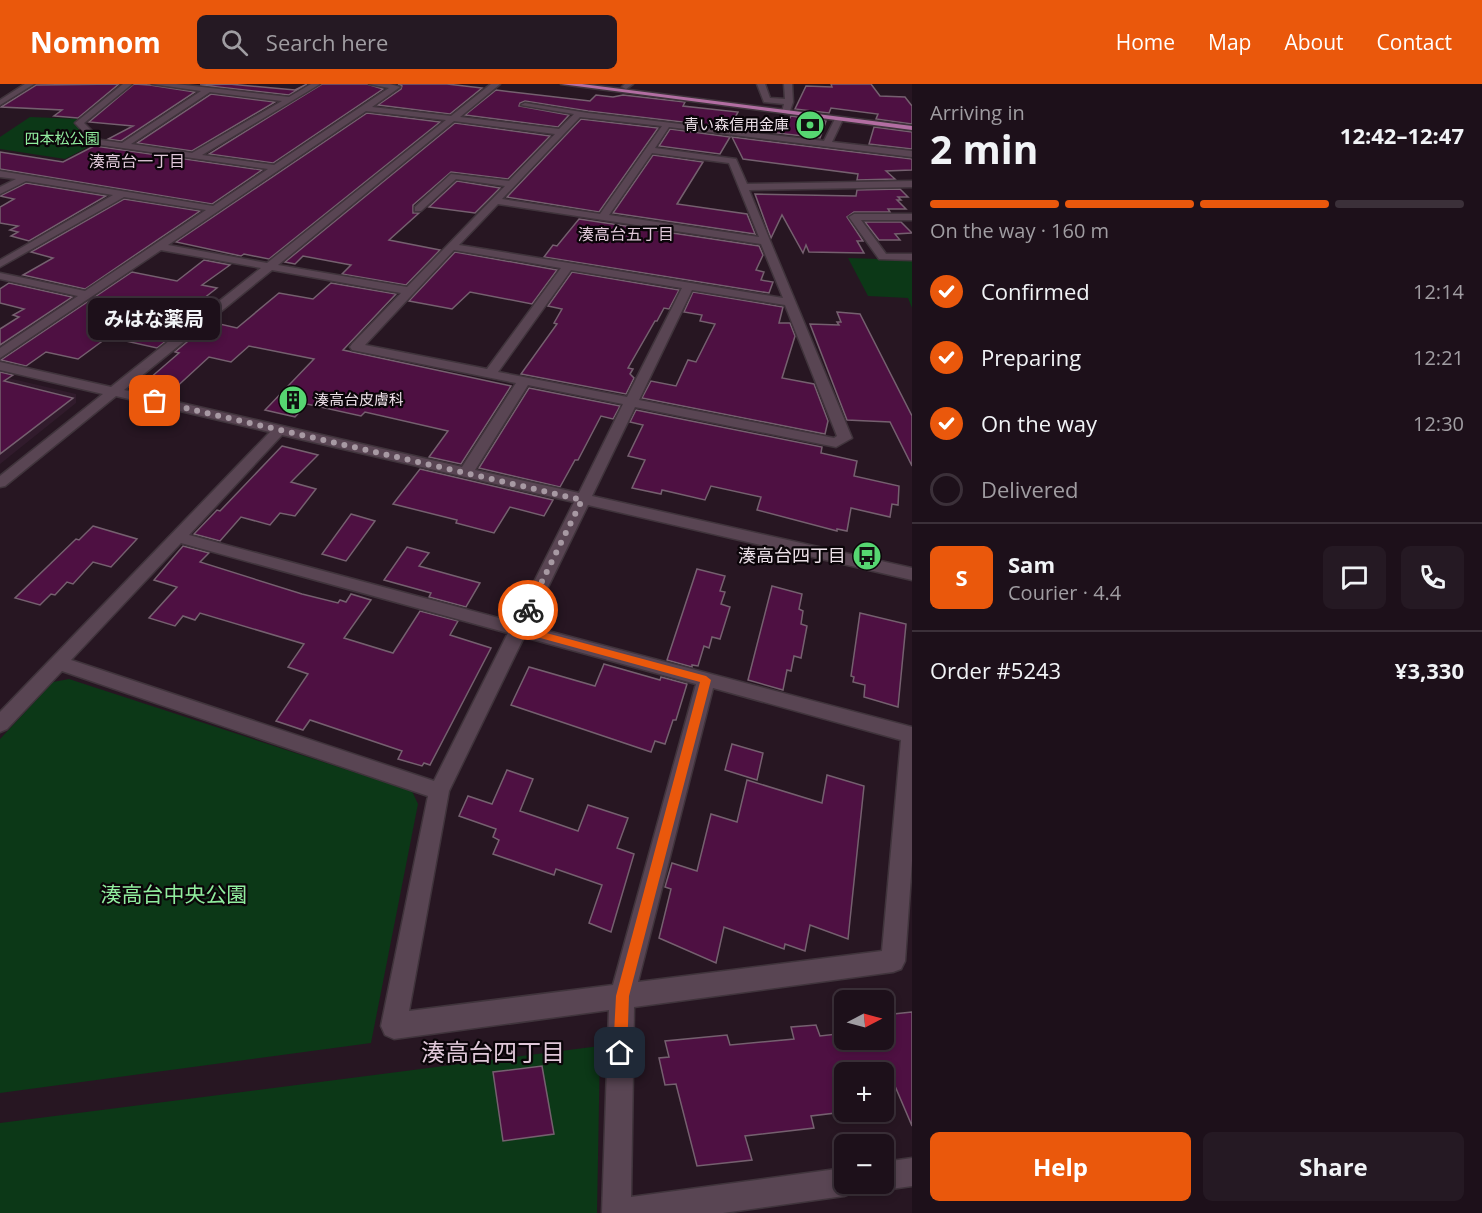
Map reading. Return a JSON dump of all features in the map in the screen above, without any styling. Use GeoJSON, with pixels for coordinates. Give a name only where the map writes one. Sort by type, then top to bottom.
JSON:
{"type":"FeatureCollection","features":[{"type":"Feature","properties":{"kind":"main road"},"geometry":{"type":"LineString","coordinates":[[565,84],[787,107],[839,118],[912,128]]}},
{"type":"Feature","properties":{"kind":"main road"},"geometry":{"type":"LineString","coordinates":[[598,84],[912,123]]}},
{"type":"Feature","properties":{"kind":"street"},"geometry":{"type":"LineString","coordinates":[[0,103],[30,84]]}},
{"type":"Feature","properties":{"kind":"street"},"geometry":{"type":"LineString","coordinates":[[128,84],[79,123],[98,142],[276,168]]}},
{"type":"Feature","properties":{"kind":"street"},"geometry":{"type":"LineString","coordinates":[[156,84],[289,99]]}},
{"type":"Feature","properties":{"kind":"street"},"geometry":{"type":"LineString","coordinates":[[193,156],[316,84]]}},
{"type":"Feature","properties":{"kind":"street"},"geometry":{"type":"LineString","coordinates":[[0,354],[396,87],[373,84]]}},
{"type":"Feature","properties":{"kind":"street"},"geometry":{"type":"LineString","coordinates":[[0,483],[496,84]]}},
{"type":"Feature","properties":{"kind":"street"},"geometry":{"type":"LineString","coordinates":[[761,84],[767,100],[787,107],[788,84]]}},
{"type":"Feature","properties":{"kind":"street"},"geometry":{"type":"LineString","coordinates":[[123,146],[208,90]]}},
{"type":"Feature","properties":{"kind":"street"},"geometry":{"type":"LineString","coordinates":[[525,105],[912,154]]}},
{"type":"Feature","properties":{"kind":"street"},"geometry":{"type":"LineString","coordinates":[[365,108],[560,132]]}},
{"type":"Feature","properties":{"kind":"street"},"geometry":{"type":"LineString","coordinates":[[584,112],[578,114],[560,132],[356,347],[836,443],[845,438],[733,161],[650,150]]}},
{"type":"Feature","properties":{"kind":"street"},"geometry":{"type":"LineString","coordinates":[[827,143],[839,118]]}},
{"type":"Feature","properties":{"kind":"street"},"geometry":{"type":"LineString","coordinates":[[603,217],[668,123]]}},
{"type":"Feature","properties":{"kind":"street"},"geometry":{"type":"LineString","coordinates":[[0,174],[215,209]]}},
{"type":"Feature","properties":{"kind":"street"},"geometry":{"type":"LineString","coordinates":[[418,208],[454,176],[513,184]]}},
{"type":"Feature","properties":{"kind":"street"},"geometry":{"type":"LineString","coordinates":[[0,191],[25,178]]}},
{"type":"Feature","properties":{"kind":"street"},"geometry":{"type":"LineString","coordinates":[[744,187],[912,184]]}},
{"type":"Feature","properties":{"kind":"street"},"geometry":{"type":"LineString","coordinates":[[0,264],[122,194]]}},
{"type":"Feature","properties":{"kind":"street"},"geometry":{"type":"LineString","coordinates":[[497,201],[764,241]]}},
{"type":"Feature","properties":{"kind":"street"},"geometry":{"type":"LineString","coordinates":[[912,217],[854,217],[884,257],[912,257]]}},
{"type":"Feature","properties":{"kind":"street"},"geometry":{"type":"LineString","coordinates":[[159,247],[410,291]]}},
{"type":"Feature","properties":{"kind":"street"},"geometry":{"type":"LineString","coordinates":[[452,247],[789,302]]}},
{"type":"Feature","properties":{"kind":"street"},"geometry":{"type":"LineString","coordinates":[[490,374],[567,267]]}},
{"type":"Feature","properties":{"kind":"street"},"geometry":{"type":"LineString","coordinates":[[0,276],[87,295]]}},
{"type":"Feature","properties":{"kind":"street"},"geometry":{"type":"LineString","coordinates":[[177,537],[519,629],[706,680],[912,735],[893,961],[394,1026],[439,790],[519,629],[582,500],[631,403],[687,287]]}},
{"type":"Feature","properties":{"kind":"street"},"geometry":{"type":"LineString","coordinates":[[0,366],[912,574]]}},
{"type":"Feature","properties":{"kind":"street"},"geometry":{"type":"LineString","coordinates":[[465,473],[524,381]]}},
{"type":"Feature","properties":{"kind":"street"},"geometry":{"type":"LineString","coordinates":[[0,724],[279,430]]}},
{"type":"Feature","properties":{"kind":"street"},"geometry":{"type":"LineString","coordinates":[[59,663],[439,790]]}},
{"type":"Feature","properties":{"kind":"street"},"geometry":{"type":"LineString","coordinates":[[706,680],[622,996],[618,1213],[834,1183]]}},
{"type":"Feature","properties":{"kind":"street"},"geometry":{"type":"LineString","coordinates":[[894,1175],[912,1172]]}},
{"type":"Feature","properties":{"kind":"shaded area"},"geometry":{"type":"Polygon","coordinates":[[[0,376],[76,394],[76,403],[0,464],[0,376]]]}},
{"type":"Feature","properties":{"kind":"green space","name":"四本松公園"},"geometry":{"type":"Polygon","coordinates":[[[30,117],[81,119],[98,142],[65,159],[0,149],[0,137],[30,117]]]}},
{"type":"Feature","properties":{"kind":"green space"},"geometry":{"type":"Polygon","coordinates":[[[848,258],[912,260],[912,308],[908,298],[868,296],[848,258]]]}},
{"type":"Feature","properties":{"kind":"green space","name":"湊高台中央公園"},"geometry":{"type":"Polygon","coordinates":[[[69,679],[412,791],[418,804],[371,1043],[0,1093],[0,739],[53,682],[69,679]]]}},
{"type":"Feature","properties":{"kind":"green space"},"geometry":{"type":"Polygon","coordinates":[[[600,1046],[597,1213],[0,1213],[0,1123],[600,1046]]]}},
{"type":"Feature","properties":{"kind":"building"},"geometry":{"type":"Polygon","coordinates":[[[119,84],[78,118],[54,116],[62,110],[1,107],[36,85],[119,84]]]}},
{"type":"Feature","properties":{"kind":"building"},"geometry":{"type":"Polygon","coordinates":[[[134,84],[195,92],[121,141],[108,139],[133,126],[89,122],[134,84]]]}},
{"type":"Feature","properties":{"kind":"building"},"geometry":{"type":"Polygon","coordinates":[[[229,84],[295,90],[307,84],[289,95],[200,85],[229,84]]]}},
{"type":"Feature","properties":{"kind":"building"},"geometry":{"type":"Polygon","coordinates":[[[322,84],[367,84],[383,89],[273,163],[209,154],[322,84]]]}},
{"type":"Feature","properties":{"kind":"building"},"geometry":{"type":"Polygon","coordinates":[[[398,84],[447,84],[482,88],[450,114],[378,105],[401,89],[402,86],[398,84]]]}},
{"type":"Feature","properties":{"kind":"building"},"geometry":{"type":"Polygon","coordinates":[[[831,84],[871,84],[880,96],[905,97],[912,106],[912,124],[876,119],[878,114],[831,108],[829,113],[795,109],[806,86],[832,87],[831,84]]]}},
{"type":"Feature","properties":{"kind":"building"},"geometry":{"type":"Polygon","coordinates":[[[496,90],[590,101],[596,95],[613,97],[623,95],[685,102],[683,106],[738,112],[732,123],[762,127],[785,127],[791,116],[826,121],[820,138],[588,111],[525,101],[519,106],[569,115],[558,127],[465,115],[496,90]]]}},
{"type":"Feature","properties":{"kind":"building"},"geometry":{"type":"Polygon","coordinates":[[[211,94],[275,102],[192,151],[137,143],[211,94]]]}},
{"type":"Feature","properties":{"kind":"building"},"geometry":{"type":"Polygon","coordinates":[[[367,113],[440,122],[269,259],[244,254],[241,256],[176,242],[367,113]]]}},
{"type":"Feature","properties":{"kind":"building"},"geometry":{"type":"Polygon","coordinates":[[[581,119],[658,128],[599,212],[507,197],[581,119]]]}},
{"type":"Feature","properties":{"kind":"building"},"geometry":{"type":"Polygon","coordinates":[[[455,123],[550,136],[508,179],[451,172],[413,205],[413,213],[419,213],[389,240],[440,250],[406,285],[342,274],[351,265],[303,256],[295,264],[285,262],[455,123]]]}},
{"type":"Feature","properties":{"kind":"building"},"geometry":{"type":"Polygon","coordinates":[[[874,127],[912,132],[912,149],[869,144],[874,127]]]}},
{"type":"Feature","properties":{"kind":"building"},"geometry":{"type":"Polygon","coordinates":[[[670,129],[730,137],[720,154],[659,146],[670,129]]]}},
{"type":"Feature","properties":{"kind":"building"},"geometry":{"type":"Polygon","coordinates":[[[732,137],[912,159],[912,170],[886,171],[895,179],[857,180],[858,174],[743,159],[732,137]]]}},
{"type":"Feature","properties":{"kind":"building"},"geometry":{"type":"Polygon","coordinates":[[[94,146],[262,170],[212,204],[0,169],[0,152],[63,162],[94,146]]]}},
{"type":"Feature","properties":{"kind":"building"},"geometry":{"type":"Polygon","coordinates":[[[653,155],[703,162],[677,204],[747,214],[755,234],[613,213],[653,155]]]}},
{"type":"Feature","properties":{"kind":"building"},"geometry":{"type":"Polygon","coordinates":[[[457,181],[500,188],[475,213],[429,207],[457,181]]]}},
{"type":"Feature","properties":{"kind":"building"},"geometry":{"type":"Polygon","coordinates":[[[26,183],[106,196],[29,241],[11,236],[18,232],[10,230],[18,226],[0,223],[0,207],[14,199],[0,196],[26,183]]]}},
{"type":"Feature","properties":{"kind":"building"},"geometry":{"type":"Polygon","coordinates":[[[900,189],[908,197],[898,197],[901,200],[897,200],[906,209],[888,209],[890,212],[854,212],[847,217],[863,241],[857,241],[864,253],[809,252],[806,245],[803,253],[782,215],[771,238],[755,194],[856,196],[857,190],[900,189]]]}},
{"type":"Feature","properties":{"kind":"building"},"geometry":{"type":"Polygon","coordinates":[[[124,199],[200,211],[85,289],[23,275],[53,258],[31,252],[124,199]]]}},
{"type":"Feature","properties":{"kind":"building"},"geometry":{"type":"Polygon","coordinates":[[[579,219],[759,246],[763,255],[756,270],[764,272],[761,280],[773,282],[769,293],[544,257],[553,245],[557,246],[579,219]]]}},
{"type":"Feature","properties":{"kind":"building"},"geometry":{"type":"Polygon","coordinates":[[[865,222],[901,222],[912,233],[895,234],[900,240],[879,240],[865,222]]]}},
{"type":"Feature","properties":{"kind":"building"},"geometry":{"type":"Polygon","coordinates":[[[455,252],[557,270],[532,304],[470,292],[452,309],[409,301],[455,252]]]}},
{"type":"Feature","properties":{"kind":"building"},"geometry":{"type":"Polygon","coordinates":[[[204,260],[230,265],[202,285],[217,288],[181,316],[194,319],[157,348],[108,337],[78,359],[46,352],[26,366],[1,360],[132,272],[177,281],[204,260]]]}},
{"type":"Feature","properties":{"kind":"building"},"geometry":{"type":"Polygon","coordinates":[[[572,272],[679,290],[669,309],[664,308],[655,321],[628,368],[633,369],[630,374],[634,378],[626,394],[521,374],[557,324],[554,323],[562,309],[548,306],[572,272]]]}},
{"type":"Feature","properties":{"kind":"building"},"geometry":{"type":"Polygon","coordinates":[[[9,283],[72,297],[0,345],[0,329],[19,317],[13,315],[24,309],[0,303],[0,289],[9,283]]]}},
{"type":"Feature","properties":{"kind":"building"},"geometry":{"type":"Polygon","coordinates":[[[331,283],[396,294],[343,350],[511,386],[461,464],[429,457],[448,431],[365,412],[361,416],[307,404],[295,417],[265,410],[314,359],[249,346],[231,362],[209,357],[171,392],[142,385],[179,353],[175,352],[211,322],[237,328],[279,293],[313,299],[331,283]]]}},
{"type":"Feature","properties":{"kind":"building"},"geometry":{"type":"Polygon","coordinates":[[[693,292],[783,307],[779,323],[790,323],[795,336],[782,378],[814,384],[828,421],[825,434],[642,398],[651,381],[676,386],[688,360],[696,362],[715,324],[700,321],[702,315],[684,312],[693,292]]]}},
{"type":"Feature","properties":{"kind":"building"},"geometry":{"type":"Polygon","coordinates":[[[837,312],[860,314],[912,416],[912,466],[890,422],[847,420],[810,324],[839,325],[837,322],[841,322],[837,312]]]}},
{"type":"Feature","properties":{"kind":"building"},"geometry":{"type":"Polygon","coordinates":[[[0,372],[13,375],[4,381],[73,398],[0,454],[0,372]]]}},
{"type":"Feature","properties":{"kind":"building"},"geometry":{"type":"Polygon","coordinates":[[[529,388],[620,406],[613,419],[601,416],[578,460],[575,460],[560,487],[479,468],[529,388]]]}},
{"type":"Feature","properties":{"kind":"building"},"geometry":{"type":"Polygon","coordinates":[[[636,410],[822,447],[821,453],[857,461],[854,476],[899,486],[898,505],[892,504],[890,517],[851,508],[847,531],[837,529],[837,531],[757,510],[761,497],[711,486],[705,500],[662,490],[661,494],[632,488],[645,460],[628,456],[643,425],[630,422],[636,410]]]}},
{"type":"Feature","properties":{"kind":"building"},"geometry":{"type":"Polygon","coordinates":[[[282,446],[318,455],[291,482],[316,489],[295,516],[280,513],[270,525],[241,517],[220,541],[194,534],[217,510],[220,511],[282,446]]]}},
{"type":"Feature","properties":{"kind":"building"},"geometry":{"type":"Polygon","coordinates":[[[420,469],[553,500],[544,516],[510,507],[494,533],[456,523],[457,520],[393,504],[420,469]]]}},
{"type":"Feature","properties":{"kind":"building"},"geometry":{"type":"Polygon","coordinates":[[[351,514],[375,521],[346,561],[322,554],[351,514]]]}},
{"type":"Feature","properties":{"kind":"building"},"geometry":{"type":"Polygon","coordinates":[[[93,526],[137,539],[111,567],[93,562],[73,584],[67,582],[55,595],[51,594],[40,605],[15,598],[76,539],[79,540],[93,526]]]}},
{"type":"Feature","properties":{"kind":"building"},"geometry":{"type":"Polygon","coordinates":[[[183,546],[209,553],[200,562],[302,594],[338,603],[340,600],[346,602],[351,594],[371,600],[344,638],[393,653],[420,611],[458,621],[450,635],[491,648],[430,765],[424,763],[422,766],[398,759],[402,751],[310,720],[303,730],[276,721],[308,674],[288,667],[304,644],[200,613],[195,620],[183,616],[175,626],[149,618],[177,587],[154,580],[183,546]]]}},
{"type":"Feature","properties":{"kind":"building"},"geometry":{"type":"Polygon","coordinates":[[[407,547],[429,553],[419,566],[480,583],[466,607],[429,597],[431,593],[384,580],[407,547]]]}},
{"type":"Feature","properties":{"kind":"building"},"geometry":{"type":"Polygon","coordinates":[[[697,569],[725,576],[720,591],[725,592],[721,604],[730,607],[720,639],[712,637],[709,648],[704,646],[698,666],[692,665],[692,667],[667,660],[697,569]]]}},
{"type":"Feature","properties":{"kind":"building"},"geometry":{"type":"Polygon","coordinates":[[[772,586],[802,594],[799,609],[803,611],[801,624],[807,626],[801,658],[794,656],[791,671],[787,670],[783,690],[748,680],[772,586]]]}},
{"type":"Feature","properties":{"kind":"building"},"geometry":{"type":"Polygon","coordinates":[[[860,613],[906,624],[898,707],[864,697],[865,685],[853,682],[854,677],[851,676],[860,613]]]}},
{"type":"Feature","properties":{"kind":"building"},"geometry":{"type":"Polygon","coordinates":[[[604,664],[660,680],[661,677],[687,684],[676,720],[673,720],[665,744],[655,741],[651,752],[511,705],[529,667],[595,686],[604,664]]]}},
{"type":"Feature","properties":{"kind":"building"},"geometry":{"type":"Polygon","coordinates":[[[732,744],[763,753],[757,780],[725,770],[732,744]]]}},
{"type":"Feature","properties":{"kind":"building"},"geometry":{"type":"Polygon","coordinates":[[[507,770],[533,779],[520,811],[578,831],[588,805],[628,818],[617,848],[634,854],[611,932],[589,923],[602,885],[556,869],[554,875],[493,854],[499,840],[493,837],[496,829],[459,816],[468,796],[492,804],[507,770]]]}},
{"type":"Feature","properties":{"kind":"building"},"geometry":{"type":"Polygon","coordinates":[[[827,775],[864,786],[848,939],[810,925],[805,951],[785,944],[784,949],[724,927],[716,963],[659,938],[671,889],[665,887],[672,863],[697,871],[711,814],[737,822],[747,780],[822,803],[827,775]]]}},
{"type":"Feature","properties":{"kind":"building"},"geometry":{"type":"Polygon","coordinates":[[[912,1012],[912,1126],[894,1084],[894,1062],[834,1062],[834,1113],[811,1116],[814,1128],[745,1136],[752,1160],[697,1166],[676,1084],[665,1085],[659,1058],[669,1057],[665,1041],[727,1035],[730,1045],[794,1039],[791,1027],[816,1025],[820,1036],[834,1034],[834,1050],[894,1050],[894,1014],[912,1012]]]}},
{"type":"Feature","properties":{"kind":"building"},"geometry":{"type":"Polygon","coordinates":[[[542,1066],[554,1134],[503,1141],[493,1072],[542,1066]]]}},
{"type":"Feature","properties":{"kind":"way so far"},"geometry":{"type":"LineString","coordinates":[[155,401],[582,500],[528,610]]}},
{"type":"Feature","properties":{"kind":"place","name":"青い森信用金庫"},"geometry":{"type":"Point","coordinates":[810,125]}},
{"type":"Feature","properties":{"kind":"place","name":"湊高台皮膚科"},"geometry":{"type":"Point","coordinates":[293,400]}},
{"type":"Feature","properties":{"kind":"place","name":"みはな薬局"},"geometry":{"type":"Point","coordinates":[155,401]}},
{"type":"Feature","properties":{"kind":"place","name":"湊高台四丁目"},"geometry":{"type":"Point","coordinates":[867,556]}},
{"type":"Feature","properties":{"kind":"district","name":"湊高台一丁目"},"geometry":{"type":"Point","coordinates":[137,161]}},
{"type":"Feature","properties":{"kind":"district","name":"湊高台五丁目"},"geometry":{"type":"Point","coordinates":[626,234]}},
{"type":"Feature","properties":{"kind":"district","name":"湊高台四丁目"},"geometry":{"type":"Point","coordinates":[493,1053]}},
{"type":"Feature","properties":{"kind":"route"},"geometry":{"type":"LineString","coordinates":[[528,610],[519,629],[706,680],[622,996],[620,1053]]}}]}
